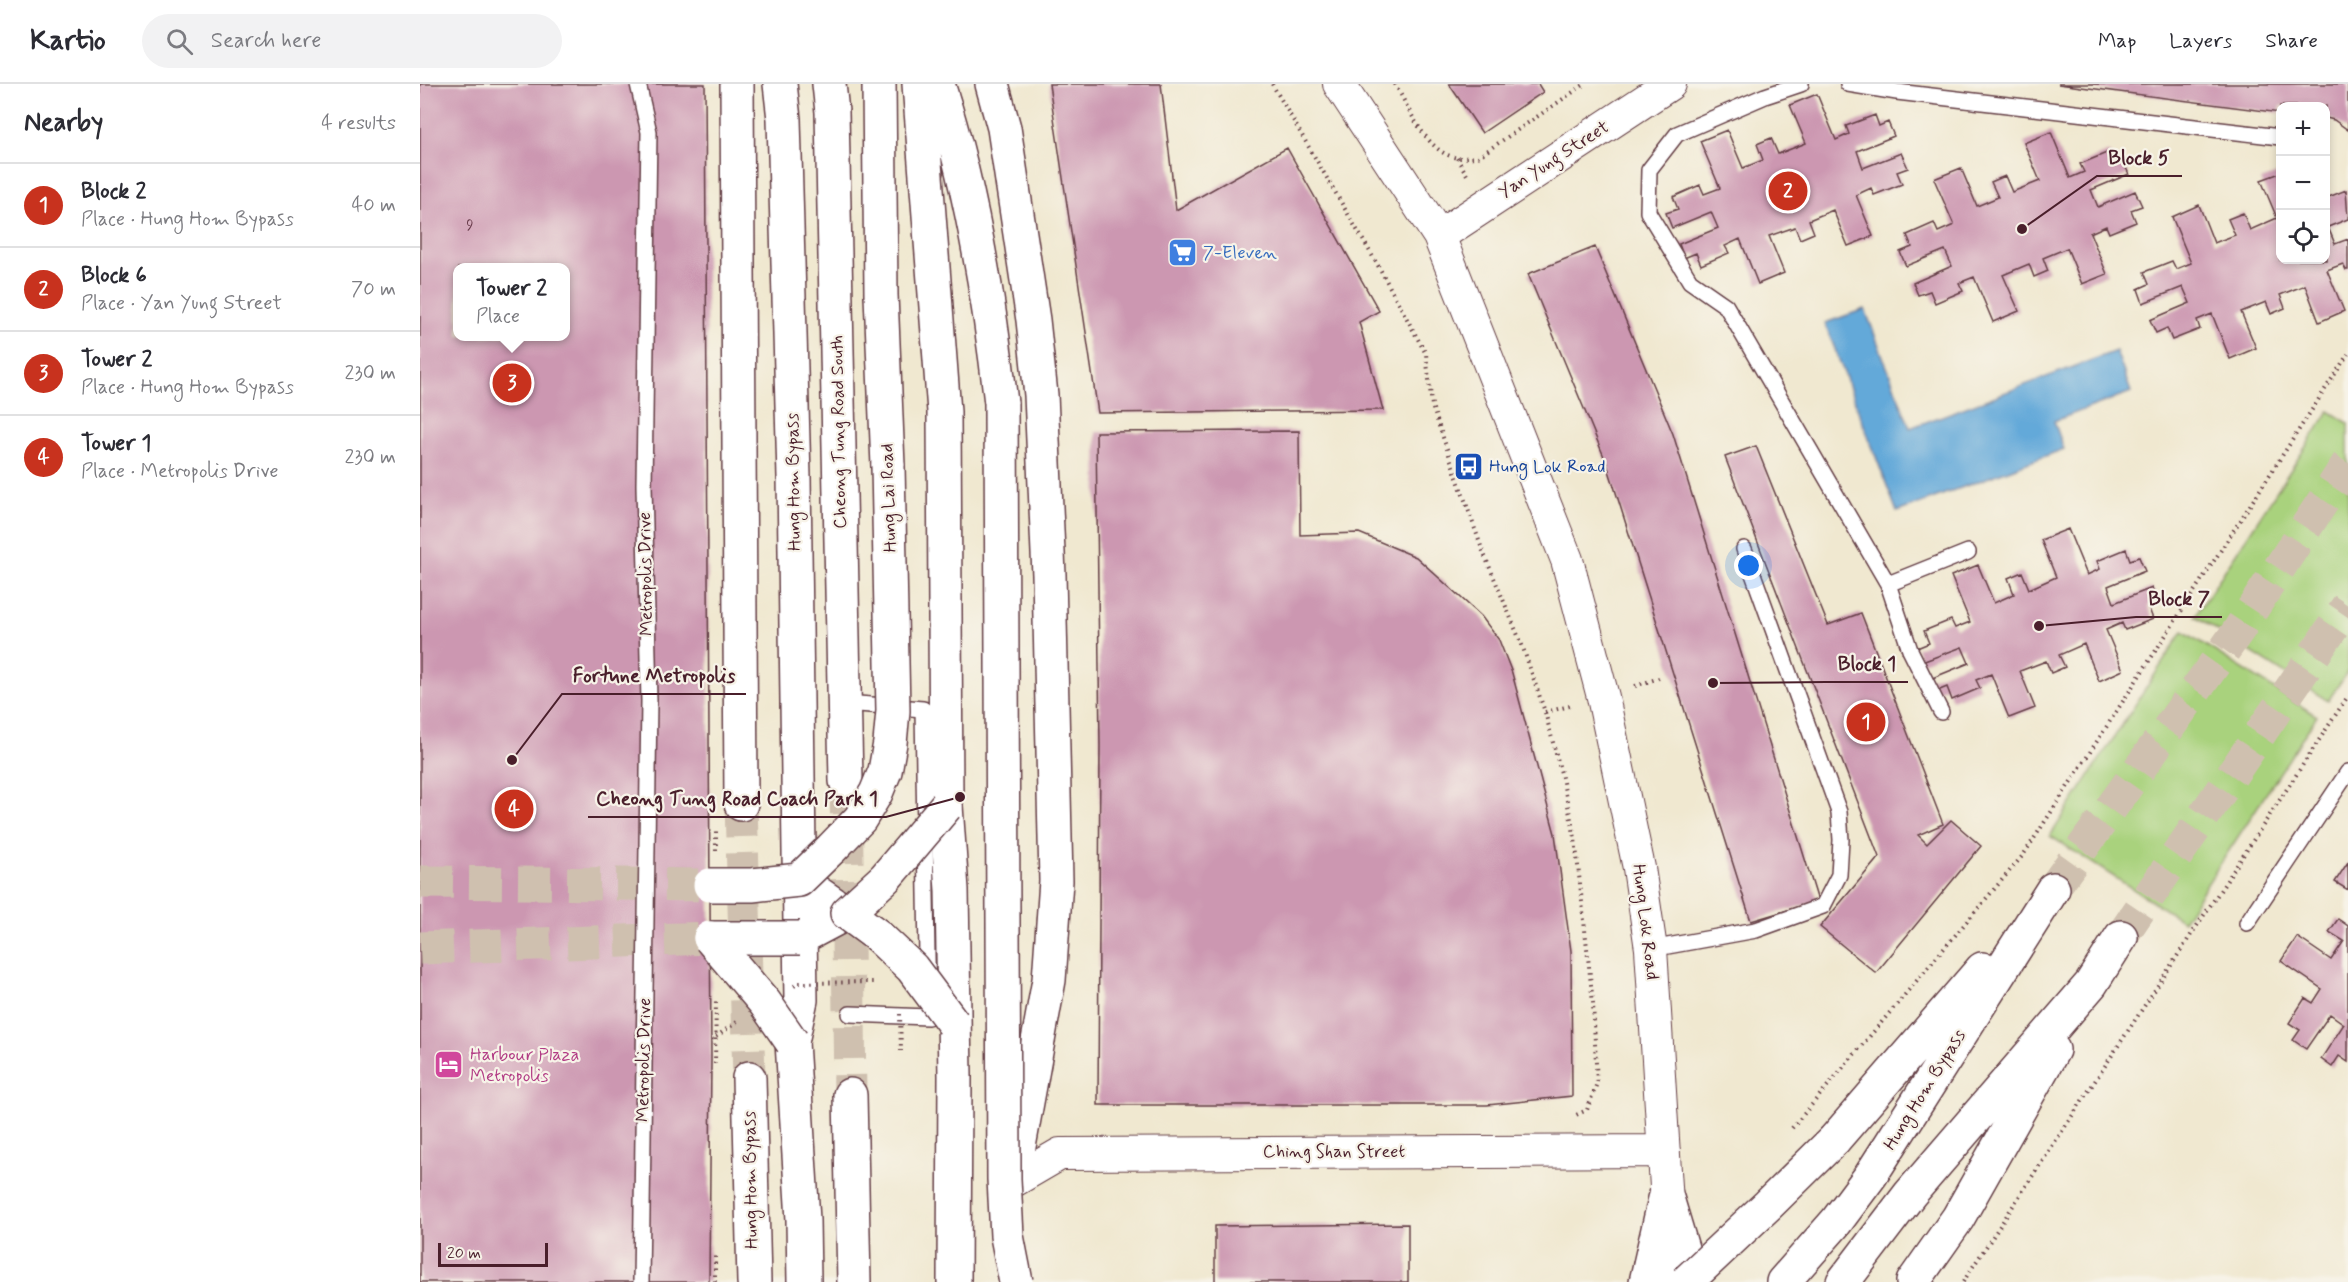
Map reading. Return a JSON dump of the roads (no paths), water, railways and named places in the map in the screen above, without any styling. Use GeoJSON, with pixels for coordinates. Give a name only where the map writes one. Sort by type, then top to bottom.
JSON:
{"type":"FeatureCollection","features":[{"type":"Feature","properties":{"kind":"main road"},"geometry":{"type":"LineString","coordinates":[[736,84],[741,804]]}},
{"type":"Feature","properties":{"kind":"main road","name":"Hung Hom Bypass"},"geometry":{"type":"LineString","coordinates":[[780,84],[784,119],[794,477],[801,1000],[792,1042],[803,1220],[804,1282]]}},
{"type":"Feature","properties":{"kind":"main road","name":"Cheong Tung Road South"},"geometry":{"type":"LineString","coordinates":[[828,84],[832,112],[846,781]]}},
{"type":"Feature","properties":{"kind":"main road","name":"Hung Lai Road"},"geometry":{"type":"LineString","coordinates":[[799,880],[860,819],[876,793],[885,771],[890,743],[893,711],[888,466],[880,262],[879,84]]}},
{"type":"Feature","properties":{"kind":"main road"},"geometry":{"type":"LineString","coordinates":[[919,84],[944,412],[946,806],[952,890],[955,1076],[954,1282]]}},
{"type":"Feature","properties":{"kind":"main road"},"geometry":{"type":"LineString","coordinates":[[938,84],[953,133],[979,249],[993,334],[1001,403],[1004,1179],[1007,1236],[1016,1282]]}},
{"type":"Feature","properties":{"kind":"main road"},"geometry":{"type":"LineString","coordinates":[[992,84],[1004,128],[1033,320],[1041,395],[1049,575],[1056,881],[1049,980],[1014,1173]]}},
{"type":"Feature","properties":{"kind":"main road"},"geometry":{"type":"LineString","coordinates":[[792,1042],[765,1003],[710,938],[800,938],[847,913],[885,878],[946,806]]}},
{"type":"Feature","properties":{"kind":"main road"},"geometry":{"type":"LineString","coordinates":[[710,885],[752,885],[799,880],[878,936],[912,968],[953,1023]]}},
{"type":"Feature","properties":{"kind":"main road","name":"Hung Hom Bypass"},"geometry":{"type":"LineString","coordinates":[[1686,1282],[1834,1140],[2046,899],[1871,1175],[1836,1222],[1783,1282]]}},
{"type":"Feature","properties":{"kind":"main road"},"geometry":{"type":"LineString","coordinates":[[1913,1282],[1958,1218],[2115,946]]}},
{"type":"Feature","properties":{"kind":"main road"},"geometry":{"type":"LineString","coordinates":[[1843,1282],[1911,1194],[2091,984]]}},
{"type":"Feature","properties":{"kind":"main road","name":"Hung Hom Bypass"},"geometry":{"type":"LineString","coordinates":[[749,1078],[754,1282]]}},
{"type":"Feature","properties":{"kind":"main road"},"geometry":{"type":"LineString","coordinates":[[850,1095],[854,1282]]}},
{"type":"Feature","properties":{"kind":"main road"},"geometry":{"type":"LineString","coordinates":[[1646,1282],[1666,1195]]}},
{"type":"Feature","properties":{"kind":"main road"},"geometry":{"type":"LineString","coordinates":[[1666,1195],[1692,1282]]}},
{"type":"Feature","properties":{"kind":"street","name":"Hung Lok Road"},"geometry":{"type":"LineString","coordinates":[[1340,84],[1439,236],[1567,560],[1604,697],[1639,868],[1651,949],[1672,1282]]}},
{"type":"Feature","properties":{"kind":"street","name":"Yan Yung Street"},"geometry":{"type":"LineString","coordinates":[[1439,236],[1670,84]]}},
{"type":"Feature","properties":{"kind":"street","name":"Ching Shan Street"},"geometry":{"type":"LineString","coordinates":[[1014,1173],[1060,1154],[1664,1151]]}},
{"type":"Feature","properties":{"kind":"lane","name":"Metropolis Drive"},"geometry":{"type":"LineString","coordinates":[[638,84],[649,132],[644,485],[649,701],[640,1282]]}},
{"type":"Feature","properties":{"kind":"lane"},"geometry":{"type":"LineString","coordinates":[[1801,84],[1765,96],[1677,134],[1649,170],[1648,212],[1690,281],[1726,306],[1888,584],[1911,650],[1941,712]]}},
{"type":"Feature","properties":{"kind":"lane"},"geometry":{"type":"LineString","coordinates":[[1848,84],[1898,92],[2276,137]]}},
{"type":"Feature","properties":{"kind":"lane"},"geometry":{"type":"LineString","coordinates":[[1651,949],[1756,930],[1823,906],[1839,875],[1841,840],[1839,812],[1744,549]]}},
{"type":"Feature","properties":{"kind":"lane"},"geometry":{"type":"LineString","coordinates":[[1888,584],[1968,552]]}},
{"type":"Feature","properties":{"kind":"lane"},"geometry":{"type":"LineString","coordinates":[[845,703],[923,709],[928,1017],[850,1014]]}},
{"type":"Feature","properties":{"kind":"lane"},"geometry":{"type":"LineString","coordinates":[[2247,923],[2348,772]]}},
{"type":"Feature","properties":{"kind":"water"},"geometry":{"type":"Polygon","coordinates":[[[1865,309],[1910,428],[2116,351],[2131,392],[2054,421],[2064,449],[1897,512],[1825,323],[1865,309]]]}},
{"type":"Feature","properties":{"kind":"tunnel"},"geometry":{"type":"LineString","coordinates":[[2053,889],[2238,631],[2348,463]]}},
{"type":"Feature","properties":{"kind":"tunnel"},"geometry":{"type":"LineString","coordinates":[[2121,937],[2348,605]]}},
{"type":"Feature","properties":{"kind":"tunnel"},"geometry":{"type":"LineString","coordinates":[[846,781],[850,1095]]}},
{"type":"Feature","properties":{"kind":"tunnel"},"geometry":{"type":"LineString","coordinates":[[741,804],[749,1078]]}},
{"type":"Feature","properties":{"kind":"tunnel"},"geometry":{"type":"LineString","coordinates":[[420,882],[710,885]]}},
{"type":"Feature","properties":{"kind":"tunnel"},"geometry":{"type":"LineString","coordinates":[[420,948],[710,938]]}},
{"type":"Feature","properties":{"kind":"place","name":"Block 6"},"geometry":{"type":"Point","coordinates":[1788,191]}},
{"type":"Feature","properties":{"kind":"place","name":"Block 5"},"geometry":{"type":"Point","coordinates":[2022,229]}},
{"type":"Feature","properties":{"kind":"place","name":"7-Eleven"},"geometry":{"type":"Point","coordinates":[1182,253]}},
{"type":"Feature","properties":{"kind":"place","name":"Tower 2"},"geometry":{"type":"Point","coordinates":[512,383]}},
{"type":"Feature","properties":{"kind":"place","name":"Hung Lok Road"},"geometry":{"type":"Point","coordinates":[1468,467]}},
{"type":"Feature","properties":{"kind":"place","name":"Block 7"},"geometry":{"type":"Point","coordinates":[2039,626]}},
{"type":"Feature","properties":{"kind":"place","name":"Block 1"},"geometry":{"type":"Point","coordinates":[1713,683]}},
{"type":"Feature","properties":{"kind":"place","name":"Block 2"},"geometry":{"type":"Point","coordinates":[1866,722]}},
{"type":"Feature","properties":{"kind":"place","name":"Fortune Metropolis"},"geometry":{"type":"Point","coordinates":[512,760]}},
{"type":"Feature","properties":{"kind":"place","name":"Cheong Tung Road Coach Park 1"},"geometry":{"type":"Point","coordinates":[960,797]}},
{"type":"Feature","properties":{"kind":"place","name":"Tower 1"},"geometry":{"type":"Point","coordinates":[514,809]}},
{"type":"Feature","properties":{"kind":"place","name":"Harbour Plaza Metropolis"},"geometry":{"type":"Point","coordinates":[449,1065]}}]}
